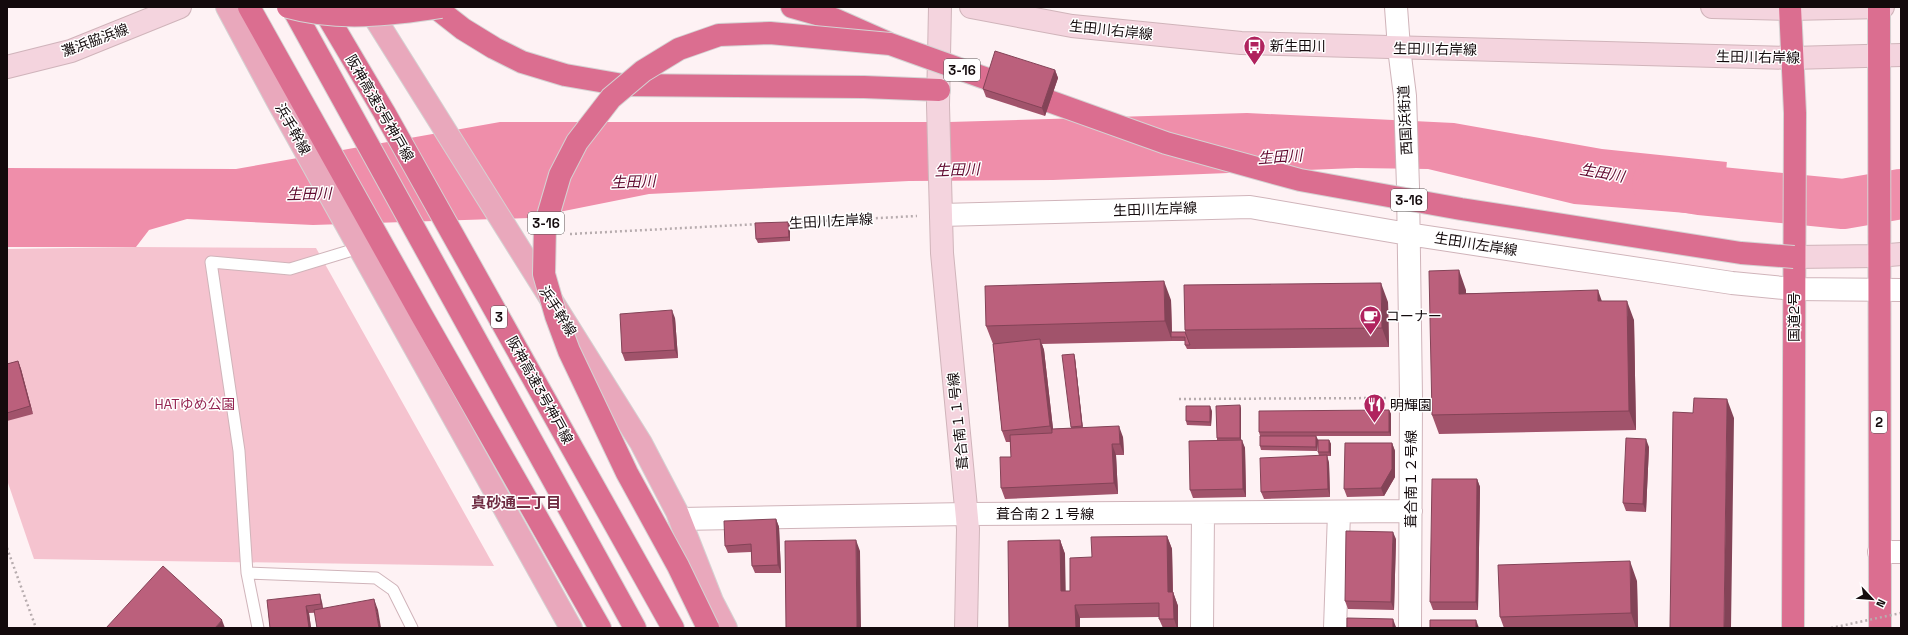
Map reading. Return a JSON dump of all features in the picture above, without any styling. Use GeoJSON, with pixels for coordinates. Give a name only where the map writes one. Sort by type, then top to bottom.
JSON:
{"type":"FeatureCollection","features":[{"type":"Feature","properties":{"kind":"highway"},"geometry":{"type":"LineString","coordinates":[[249,7],[421,314],[600,628]]}},
{"type":"Feature","properties":{"kind":"highway"},"geometry":{"type":"LineString","coordinates":[[288,7],[299,10],[352,16],[441,7]]}},
{"type":"Feature","properties":{"kind":"highway"},"geometry":{"type":"LineString","coordinates":[[292,7],[635,628]]}},
{"type":"Feature","properties":{"kind":"highway","name":"阪神高速3号神戸線"},"geometry":{"type":"LineString","coordinates":[[322,7],[384,112],[674,628]]}},
{"type":"Feature","properties":{"kind":"highway","name":"3-16"},"geometry":{"type":"LineString","coordinates":[[435,7],[463,29],[494,48],[522,62],[565,75],[623,85],[864,87],[939,98]]}},
{"type":"Feature","properties":{"kind":"highway","name":"3-16"},"geometry":{"type":"LineString","coordinates":[[792,7],[834,20],[890,44],[1166,143],[1300,180],[1460,209],[1733,252],[1794,257]]}},
{"type":"Feature","properties":{"kind":"highway","name":"2"},"geometry":{"type":"LineString","coordinates":[[1879,7],[1880,112],[1878,256],[1880,628]]}},
{"type":"Feature","properties":{"kind":"highway","name":"国道2号"},"geometry":{"type":"LineString","coordinates":[[1790,8],[1795,113],[1792,628]]}},
{"type":"Feature","properties":{"kind":"highway","name":"3-16"},"geometry":{"type":"LineString","coordinates":[[708,628],[678,566],[627,473],[568,351],[556,316],[544,274],[545,226],[560,175],[577,142],[611,98],[643,71],[679,49],[719,34],[770,33],[890,44]]}},
{"type":"Feature","properties":{"kind":"main road","name":"浜手幹線"},"geometry":{"type":"LineString","coordinates":[[227,7],[278,102],[571,628]]}},
{"type":"Feature","properties":{"kind":"main road","name":"浜手幹線"},"geometry":{"type":"LineString","coordinates":[[368,7],[641,443],[680,519],[712,601],[726,628]]}},
{"type":"Feature","properties":{"kind":"street","name":"灘浜脇浜線"},"geometry":{"type":"LineString","coordinates":[[7,67],[71,51],[180,7]]}},
{"type":"Feature","properties":{"kind":"street","name":"葺合南１１号線"},"geometry":{"type":"LineString","coordinates":[[940,7],[939,98],[942,253],[967,514],[966,628]]}},
{"type":"Feature","properties":{"kind":"street","name":"生田川右岸線"},"geometry":{"type":"LineString","coordinates":[[971,7],[1072,26],[1233,42],[1399,48],[1792,58],[1901,56]]}},
{"type":"Feature","properties":{"kind":"street","name":"西国浜街道"},"geometry":{"type":"LineString","coordinates":[[1396,7],[1405,96],[1408,234]]}},
{"type":"Feature","properties":{"kind":"street"},"geometry":{"type":"LineString","coordinates":[[1712,7],[1883,7]]}},
{"type":"Feature","properties":{"kind":"street","name":"生田川左岸線"},"geometry":{"type":"LineString","coordinates":[[941,210],[1250,206],[1408,234],[1732,283],[1794,289],[1879,291],[1901,290]]}},
{"type":"Feature","properties":{"kind":"street","name":"葺合南１２号線"},"geometry":{"type":"LineString","coordinates":[[1408,234],[1411,398],[1410,628]]}},
{"type":"Feature","properties":{"kind":"street"},"geometry":{"type":"LineString","coordinates":[[1794,257],[1878,256],[1901,254]]}},
{"type":"Feature","properties":{"kind":"street","name":"葺合南２１号線"},"geometry":{"type":"LineString","coordinates":[[680,519],[967,514],[1203,514],[1410,511]]}},
{"type":"Feature","properties":{"kind":"street"},"geometry":{"type":"LineString","coordinates":[[1335,628],[1339,513]]}},
{"type":"Feature","properties":{"kind":"street"},"geometry":{"type":"LineString","coordinates":[[1202,628],[1203,514]]}},
{"type":"Feature","properties":{"kind":"street"},"geometry":{"type":"LineString","coordinates":[[1879,552],[1901,552]]}},
{"type":"Feature","properties":{"kind":"lane"},"geometry":{"type":"LineString","coordinates":[[258,628],[247,573],[239,451],[211,262],[290,269],[357,244]]}},
{"type":"Feature","properties":{"kind":"lane"},"geometry":{"type":"LineString","coordinates":[[247,573],[376,578],[393,590],[412,628]]}},
{"type":"Feature","properties":{"kind":"path","name":"生田川左岸線"},"geometry":{"type":"LineString","coordinates":[[782,223],[941,210]]}},
{"type":"Feature","properties":{"kind":"path"},"geometry":{"type":"LineString","coordinates":[[567,234],[766,224]]}},
{"type":"Feature","properties":{"kind":"path"},"geometry":{"type":"LineString","coordinates":[[1179,399],[1411,398]]}},
{"type":"Feature","properties":{"kind":"path"},"geometry":{"type":"LineString","coordinates":[[7,548],[36,628]]}},
{"type":"Feature","properties":{"kind":"path"},"geometry":{"type":"LineString","coordinates":[[1831,628],[1901,613]]}},
{"type":"Feature","properties":{"kind":"green space","name":"HATゆめ公園"},"geometry":{"type":"Polygon","coordinates":[[[136,247],[316,248],[494,566],[34,559],[7,480],[7,249],[136,247]]]}},
{"type":"Feature","properties":{"kind":"water"},"geometry":{"type":"Polygon","coordinates":[[[1247,113],[1454,123],[1602,149],[1727,162],[1724,216],[1574,204],[1428,169],[1356,168],[1053,180],[909,181],[649,194],[529,218],[313,225],[187,219],[149,230],[136,247],[7,247],[7,168],[236,169],[500,122],[949,122],[1247,113]]]}},
{"type":"Feature","properties":{"kind":"pier"},"geometry":{"type":"Polygon","coordinates":[[[1727,160],[1729,162],[1726,216],[1724,216],[1727,160]]]}},
{"type":"Feature","properties":{"kind":"building"},"geometry":{"type":"Polygon","coordinates":[[[995,51],[1055,70],[1042,108],[983,89],[995,51]]]}},
{"type":"Feature","properties":{"kind":"building"},"geometry":{"type":"Polygon","coordinates":[[[788,222],[789,237],[756,239],[755,223],[788,222]]]}},
{"type":"Feature","properties":{"kind":"building"},"geometry":{"type":"Polygon","coordinates":[[[1459,270],[1459,294],[1598,290],[1598,301],[1627,301],[1629,411],[1432,415],[1429,271],[1459,270]]]}},
{"type":"Feature","properties":{"kind":"building"},"geometry":{"type":"Polygon","coordinates":[[[1164,281],[1165,321],[986,326],[985,286],[1164,281]]]}},
{"type":"Feature","properties":{"kind":"building"},"geometry":{"type":"Polygon","coordinates":[[[1381,283],[1382,328],[1185,330],[1184,285],[1381,283]]]}},
{"type":"Feature","properties":{"kind":"building"},"geometry":{"type":"Polygon","coordinates":[[[672,310],[675,350],[622,353],[620,314],[672,310]]]}},
{"type":"Feature","properties":{"kind":"building"},"geometry":{"type":"Polygon","coordinates":[[[1171,332],[1185,332],[1190,345],[1185,345],[1185,337],[1171,337],[1171,332]]]}},
{"type":"Feature","properties":{"kind":"building"},"geometry":{"type":"Polygon","coordinates":[[[1040,339],[1050,426],[1002,431],[993,344],[1040,339]]]}},
{"type":"Feature","properties":{"kind":"building"},"geometry":{"type":"Polygon","coordinates":[[[1074,354],[1082,426],[1071,427],[1062,355],[1074,354]]]}},
{"type":"Feature","properties":{"kind":"building"},"geometry":{"type":"Polygon","coordinates":[[[18,361],[30,406],[7,413],[7,364],[18,361]]]}},
{"type":"Feature","properties":{"kind":"building"},"geometry":{"type":"Polygon","coordinates":[[[1694,398],[1727,399],[1724,628],[1670,628],[1673,412],[1693,413],[1694,398]]]}},
{"type":"Feature","properties":{"kind":"building"},"geometry":{"type":"Polygon","coordinates":[[[1240,405],[1240,438],[1217,438],[1216,406],[1240,405]]]}},
{"type":"Feature","properties":{"kind":"building"},"geometry":{"type":"Polygon","coordinates":[[[1186,406],[1210,406],[1210,422],[1186,421],[1186,406]]]}},
{"type":"Feature","properties":{"kind":"building"},"geometry":{"type":"Polygon","coordinates":[[[1389,410],[1389,432],[1259,432],[1259,411],[1389,410]]]}},
{"type":"Feature","properties":{"kind":"building"},"geometry":{"type":"Polygon","coordinates":[[[1119,426],[1120,444],[1112,444],[1114,483],[1001,488],[1000,457],[1011,457],[1010,435],[1052,433],[1052,429],[1119,426]]]}},
{"type":"Feature","properties":{"kind":"building"},"geometry":{"type":"Polygon","coordinates":[[[1260,436],[1316,436],[1316,447],[1260,446],[1260,436]]]}},
{"type":"Feature","properties":{"kind":"building"},"geometry":{"type":"Polygon","coordinates":[[[1626,438],[1646,439],[1643,504],[1623,503],[1626,438]]]}},
{"type":"Feature","properties":{"kind":"building"},"geometry":{"type":"Polygon","coordinates":[[[1242,440],[1243,489],[1190,490],[1189,441],[1242,440]]]}},
{"type":"Feature","properties":{"kind":"building"},"geometry":{"type":"Polygon","coordinates":[[[1318,440],[1329,440],[1329,452],[1318,452],[1318,440]]]}},
{"type":"Feature","properties":{"kind":"building"},"geometry":{"type":"Polygon","coordinates":[[[1345,443],[1392,443],[1392,469],[1381,488],[1344,489],[1345,443]]]}},
{"type":"Feature","properties":{"kind":"building"},"geometry":{"type":"Polygon","coordinates":[[[1327,455],[1328,489],[1261,492],[1260,458],[1327,455]]]}},
{"type":"Feature","properties":{"kind":"building"},"geometry":{"type":"Polygon","coordinates":[[[1432,479],[1477,479],[1476,602],[1430,602],[1432,479]]]}},
{"type":"Feature","properties":{"kind":"building"},"geometry":{"type":"Polygon","coordinates":[[[776,519],[778,565],[752,566],[751,544],[725,546],[724,521],[776,519]]]}},
{"type":"Feature","properties":{"kind":"building"},"geometry":{"type":"Polygon","coordinates":[[[1346,531],[1393,532],[1391,602],[1345,601],[1346,531]]]}},
{"type":"Feature","properties":{"kind":"building"},"geometry":{"type":"Polygon","coordinates":[[[1167,536],[1168,592],[1173,592],[1174,619],[1159,619],[1159,603],[1075,605],[1076,628],[1009,628],[1008,541],[1060,540],[1061,591],[1070,591],[1070,558],[1092,557],[1091,537],[1167,536]]]}},
{"type":"Feature","properties":{"kind":"building"},"geometry":{"type":"Polygon","coordinates":[[[856,540],[857,628],[786,628],[785,541],[856,540]]]}},
{"type":"Feature","properties":{"kind":"building"},"geometry":{"type":"Polygon","coordinates":[[[1630,561],[1631,613],[1500,617],[1498,565],[1630,561]]]}},
{"type":"Feature","properties":{"kind":"building"},"geometry":{"type":"Polygon","coordinates":[[[163,566],[222,620],[215,628],[106,628],[163,566]]]}},
{"type":"Feature","properties":{"kind":"building"},"geometry":{"type":"Polygon","coordinates":[[[320,594],[321,604],[306,606],[309,628],[270,628],[267,600],[320,594]]]}},
{"type":"Feature","properties":{"kind":"building"},"geometry":{"type":"Polygon","coordinates":[[[374,599],[379,628],[317,628],[314,610],[374,599]]]}},
{"type":"Feature","properties":{"kind":"building"},"geometry":{"type":"Polygon","coordinates":[[[1347,618],[1393,619],[1393,628],[1347,628],[1347,618]]]}},
{"type":"Feature","properties":{"kind":"building"},"geometry":{"type":"Polygon","coordinates":[[[1430,620],[1476,620],[1476,628],[1430,628],[1430,620]]]}},
{"type":"Feature","properties":{"kind":"waterway","name":"生田川"},"geometry":{"type":"LineString","coordinates":[[1657,183],[1700,190],[1843,204],[1901,194]]}},
{"type":"Feature","properties":{"kind":"place","name":"新生田川"},"geometry":{"type":"Point","coordinates":[1255,66]}},
{"type":"Feature","properties":{"kind":"place","name":"コーナー"},"geometry":{"type":"Point","coordinates":[1370,336]}},
{"type":"Feature","properties":{"kind":"place","name":"明輝園"},"geometry":{"type":"Point","coordinates":[1375,424]}},
{"type":"Feature","properties":{"kind":"district","name":"真砂通二丁目"},"geometry":{"type":"Point","coordinates":[516,503]}}]}
